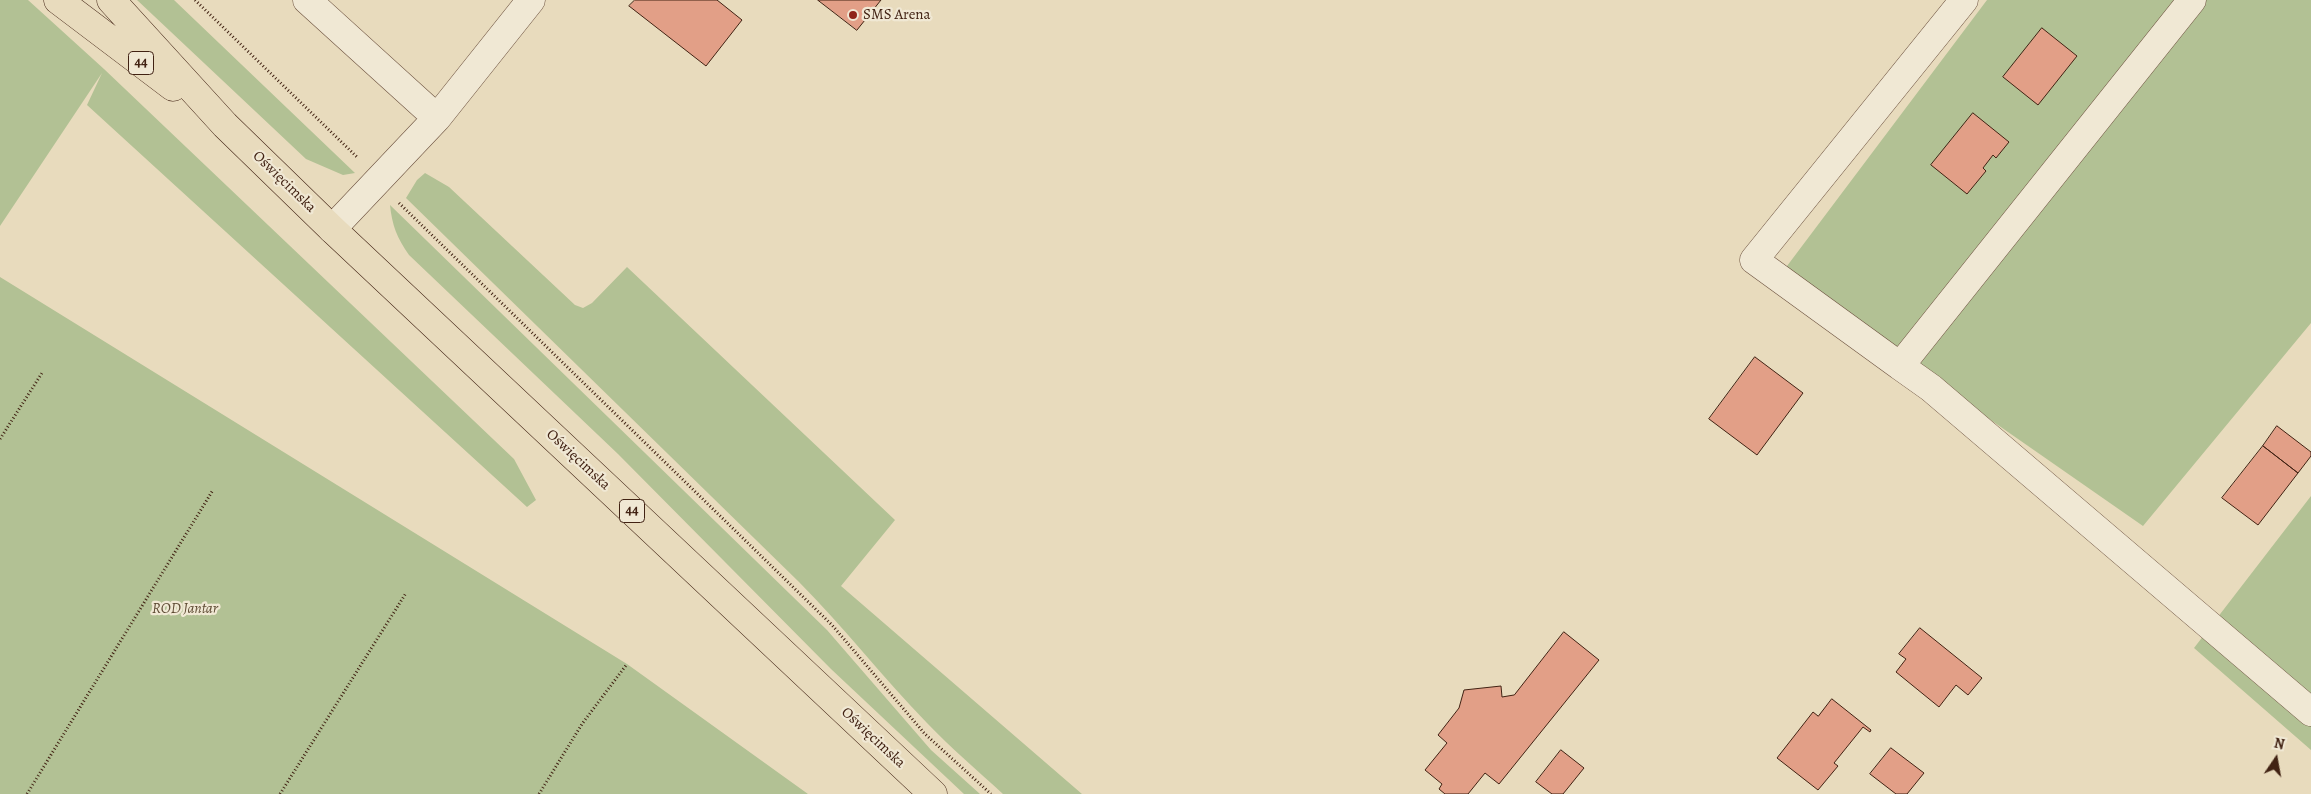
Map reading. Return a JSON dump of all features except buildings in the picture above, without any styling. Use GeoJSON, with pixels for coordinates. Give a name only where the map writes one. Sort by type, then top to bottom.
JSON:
{"type":"FeatureCollection","features":[{"type":"Feature","properties":{"kind":"main road","name":"Oświęcimska"},"geometry":{"type":"LineString","coordinates":[[58,0],[225,125]]}},
{"type":"Feature","properties":{"kind":"main road","name":"Oświęcimska"},"geometry":{"type":"LineString","coordinates":[[110,0],[225,125],[332,229],[932,794]]}},
{"type":"Feature","properties":{"kind":"lane"},"geometry":{"type":"LineString","coordinates":[[307,0],[437,118]]}},
{"type":"Feature","properties":{"kind":"lane"},"geometry":{"type":"LineString","coordinates":[[332,229],[437,118],[531,0]]}},
{"type":"Feature","properties":{"kind":"lane"},"geometry":{"type":"LineString","coordinates":[[1964,0],[1754,260],[1931,388],[2311,712]]}},
{"type":"Feature","properties":{"kind":"lane"},"geometry":{"type":"LineString","coordinates":[[1900,366],[2192,0]]}},
{"type":"Feature","properties":{"kind":"path"},"geometry":{"type":"LineString","coordinates":[[195,0],[353,151],[377,181],[832,625],[925,734],[991,794]]}},
{"type":"Feature","properties":{"kind":"path"},"geometry":{"type":"LineString","coordinates":[[0,439],[42,372]]}},
{"type":"Feature","properties":{"kind":"path"},"geometry":{"type":"LineString","coordinates":[[28,794],[213,490]]}},
{"type":"Feature","properties":{"kind":"path"},"geometry":{"type":"LineString","coordinates":[[280,794],[406,593]]}},
{"type":"Feature","properties":{"kind":"path"},"geometry":{"type":"LineString","coordinates":[[539,794],[582,724],[627,664]]}},
{"type":"Feature","properties":{"kind":"green space"},"geometry":{"type":"Polygon","coordinates":[[[0,0],[28,0],[104,69],[514,459],[536,500],[527,507],[87,105],[102,73],[0,226],[0,0]]]}},
{"type":"Feature","properties":{"kind":"green space"},"geometry":{"type":"Polygon","coordinates":[[[137,0],[174,0],[355,173],[343,175],[306,159],[137,0]]]}},
{"type":"Feature","properties":{"kind":"green space"},"geometry":{"type":"Polygon","coordinates":[[[1987,0],[2311,0],[2311,323],[2143,526],[1781,274],[1987,0]]]}},
{"type":"Feature","properties":{"kind":"green space"},"geometry":{"type":"Polygon","coordinates":[[[425,173],[449,187],[575,305],[583,308],[592,303],[627,267],[895,520],[841,586],[1082,794],[1003,794],[945,741],[799,582],[406,198],[417,180],[425,173]]]}},
{"type":"Feature","properties":{"kind":"green space"},"geometry":{"type":"Polygon","coordinates":[[[390,205],[827,630],[931,750],[980,794],[964,794],[831,669],[618,454],[409,255],[396,231],[390,205]]]}},
{"type":"Feature","properties":{"kind":"green space","name":"ROD Jantar"},"geometry":{"type":"Polygon","coordinates":[[[0,277],[627,664],[808,794],[0,794],[0,277]]]}},
{"type":"Feature","properties":{"kind":"green space"},"geometry":{"type":"Polygon","coordinates":[[[2311,496],[2311,750],[2194,648],[2311,496]]]}},
{"type":"Feature","properties":{"kind":"place","name":"SMS Arena"},"geometry":{"type":"Point","coordinates":[853,15]}}]}
